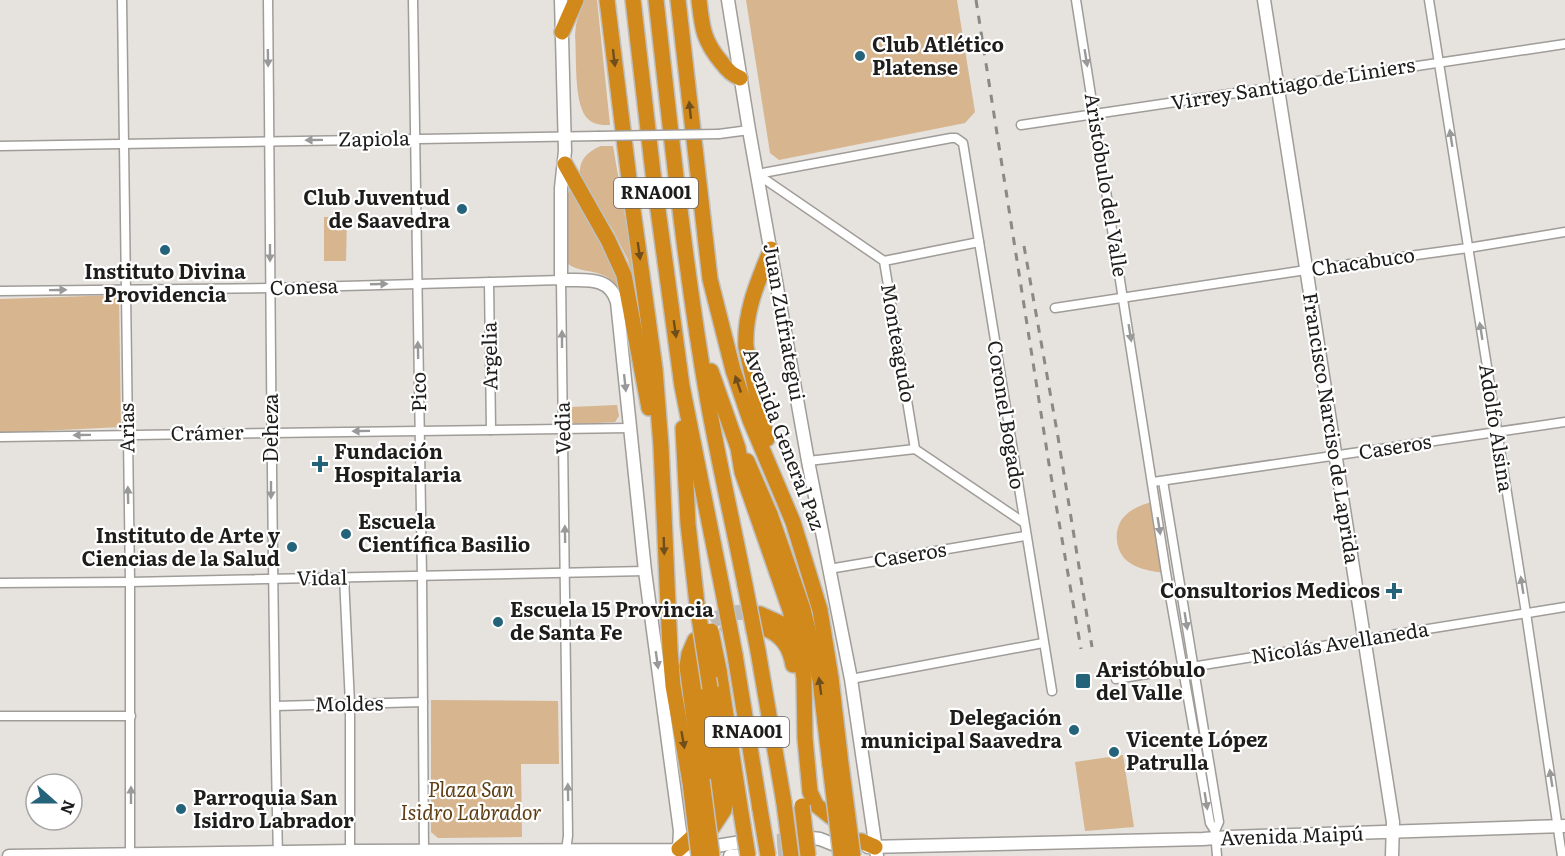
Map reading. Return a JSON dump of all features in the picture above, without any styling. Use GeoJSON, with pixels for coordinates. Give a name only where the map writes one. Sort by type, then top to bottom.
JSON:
{"type":"FeatureCollection","features":[{"type":"Feature","properties":{"kind":"highway"},"geometry":{"type":"LineString","coordinates":[[562,32],[576,0]]}},
{"type":"Feature","properties":{"kind":"highway"},"geometry":{"type":"LineString","coordinates":[[607,0],[655,369],[669,650],[673,686],[712,856]]}},
{"type":"Feature","properties":{"kind":"highway","name":"RNA001"},"geometry":{"type":"LineString","coordinates":[[633,0],[653,174],[682,386],[735,655],[768,856]]}},
{"type":"Feature","properties":{"kind":"highway","name":"RNA001"},"geometry":{"type":"LineString","coordinates":[[656,0],[696,329],[708,404],[758,651],[791,856]]}},
{"type":"Feature","properties":{"kind":"highway","name":"Avenida General Paz"},"geometry":{"type":"LineString","coordinates":[[678,0],[710,279],[733,370],[750,420],[801,546],[820,610],[831,678],[835,765],[866,849]]}},
{"type":"Feature","properties":{"kind":"highway"},"geometry":{"type":"LineString","coordinates":[[699,0],[703,32],[708,46],[729,71],[740,78]]}},
{"type":"Feature","properties":{"kind":"highway"},"geometry":{"type":"LineString","coordinates":[[565,164],[609,240],[624,275],[642,363],[662,488]]}},
{"type":"Feature","properties":{"kind":"highway"},"geometry":{"type":"LineString","coordinates":[[771,249],[751,301],[745,333],[761,418],[783,497]]}},
{"type":"Feature","properties":{"kind":"highway"},"geometry":{"type":"LineString","coordinates":[[696,329],[738,448],[742,472],[789,610],[804,678],[804,727],[810,792],[816,806],[831,817]]}},
{"type":"Feature","properties":{"kind":"highway"},"geometry":{"type":"LineString","coordinates":[[682,386],[688,524],[701,601],[710,688],[727,797],[724,810],[711,829],[685,844]]}},
{"type":"Feature","properties":{"kind":"highway"},"geometry":{"type":"LineString","coordinates":[[738,448],[751,467],[803,609],[820,680],[835,765],[838,851]]}},
{"type":"Feature","properties":{"kind":"highway"},"geometry":{"type":"LineString","coordinates":[[701,601],[719,670],[741,813],[740,852]]}},
{"type":"Feature","properties":{"kind":"highway"},"geometry":{"type":"LineString","coordinates":[[799,648],[790,633],[780,623],[762,621],[776,633],[791,654],[795,675],[796,751],[802,806],[812,847]]}},
{"type":"Feature","properties":{"kind":"highway"},"geometry":{"type":"LineString","coordinates":[[695,640],[687,666],[699,856]]}},
{"type":"Feature","properties":{"kind":"highway"},"geometry":{"type":"LineString","coordinates":[[685,844],[710,816],[715,806],[716,795],[698,682],[700,662]]}},
{"type":"Feature","properties":{"kind":"street","name":"Arias"},"geometry":{"type":"LineString","coordinates":[[122,0],[130,582],[130,855]]}},
{"type":"Feature","properties":{"kind":"street","name":"Deheza"},"geometry":{"type":"LineString","coordinates":[[268,0],[272,579],[277,854]]}},
{"type":"Feature","properties":{"kind":"street","name":"Pico"},"geometry":{"type":"LineString","coordinates":[[413,0],[424,854]]}},
{"type":"Feature","properties":{"kind":"street","name":"Vedia"},"geometry":{"type":"LineString","coordinates":[[561,0],[565,136],[565,164],[561,188],[568,836],[565,853]]}},
{"type":"Feature","properties":{"kind":"street","name":"Juan Zufriategui"},"geometry":{"type":"LineString","coordinates":[[728,0],[808,461],[851,679],[866,849]]}},
{"type":"Feature","properties":{"kind":"street","name":"Aristóbulo del Valle"},"geometry":{"type":"LineString","coordinates":[[1076,0],[1166,573],[1217,856]]}},
{"type":"Feature","properties":{"kind":"street","name":"Francisco Narciso de Laprida"},"geometry":{"type":"LineString","coordinates":[[1264,0],[1393,822],[1392,856]]}},
{"type":"Feature","properties":{"kind":"street","name":"Adolfo Alsina"},"geometry":{"type":"LineString","coordinates":[[1429,0],[1562,826],[1562,856]]}},
{"type":"Feature","properties":{"kind":"street","name":"Virrey Santiago de Liniers"},"geometry":{"type":"LineString","coordinates":[[1022,125],[1565,44]]}},
{"type":"Feature","properties":{"kind":"street","name":"Zapiola"},"geometry":{"type":"LineString","coordinates":[[0,146],[719,134],[749,130]]}},
{"type":"Feature","properties":{"kind":"street","name":"Coronel Bogado"},"geometry":{"type":"LineString","coordinates":[[757,174],[951,138],[960,139],[963,143],[1025,536],[1052,691]]}},
{"type":"Feature","properties":{"kind":"street","name":"Monteagudo"},"geometry":{"type":"LineString","coordinates":[[757,174],[884,261],[915,449]]}},
{"type":"Feature","properties":{"kind":"street","name":"Chacabuco"},"geometry":{"type":"LineString","coordinates":[[1055,308],[1565,232]]}},
{"type":"Feature","properties":{"kind":"street"},"geometry":{"type":"LineString","coordinates":[[884,261],[979,242]]}},
{"type":"Feature","properties":{"kind":"street","name":"Conesa"},"geometry":{"type":"LineString","coordinates":[[0,291],[270,288],[561,280],[598,282],[608,286],[614,293],[617,303],[630,428]]}},
{"type":"Feature","properties":{"kind":"street","name":"Argelia"},"geometry":{"type":"LineString","coordinates":[[489,282],[491,430]]}},
{"type":"Feature","properties":{"kind":"street","name":"Caseros"},"geometry":{"type":"LineString","coordinates":[[1153,482],[1565,422]]}},
{"type":"Feature","properties":{"kind":"street"},"geometry":{"type":"LineString","coordinates":[[630,428],[645,571],[680,831],[685,844],[692,850],[740,852]]}},
{"type":"Feature","properties":{"kind":"street","name":"Crámer"},"geometry":{"type":"LineString","coordinates":[[0,437],[630,428]]}},
{"type":"Feature","properties":{"kind":"street"},"geometry":{"type":"LineString","coordinates":[[808,461],[915,449],[1023,522]]}},
{"type":"Feature","properties":{"kind":"street","name":"Aristóbulo del Valle"},"geometry":{"type":"LineString","coordinates":[[1163,481],[1219,822],[1215,835]]}},
{"type":"Feature","properties":{"kind":"street","name":"Caseros"},"geometry":{"type":"LineString","coordinates":[[829,568],[1025,536]]}},
{"type":"Feature","properties":{"kind":"street","name":"Vidal"},"geometry":{"type":"LineString","coordinates":[[0,583],[422,577],[645,571]]}},
{"type":"Feature","properties":{"kind":"street"},"geometry":{"type":"LineString","coordinates":[[344,578],[350,704],[350,851]]}},
{"type":"Feature","properties":{"kind":"street","name":"Nicolás Avellaneda"},"geometry":{"type":"LineString","coordinates":[[1116,679],[1565,608]]}},
{"type":"Feature","properties":{"kind":"street"},"geometry":{"type":"LineString","coordinates":[[851,679],[1043,644]]}},
{"type":"Feature","properties":{"kind":"street","name":"Moldes"},"geometry":{"type":"LineString","coordinates":[[276,706],[423,702]]}},
{"type":"Feature","properties":{"kind":"street"},"geometry":{"type":"LineString","coordinates":[[0,716],[131,716]]}},
{"type":"Feature","properties":{"kind":"street","name":"Avenida Maipú"},"geometry":{"type":"LineString","coordinates":[[866,849],[1215,835],[1562,826]]}},
{"type":"Feature","properties":{"kind":"street"},"geometry":{"type":"LineString","coordinates":[[9,856],[277,854],[350,851],[424,854],[565,853],[685,844]]}},
{"type":"Feature","properties":{"kind":"street"},"geometry":{"type":"LineString","coordinates":[[812,847],[838,851]]}},
{"type":"Feature","properties":{"kind":"green space"},"geometry":{"type":"Polygon","coordinates":[[[583,0],[597,0],[610,125],[590,121],[580,103],[575,35],[583,0]]]}},
{"type":"Feature","properties":{"kind":"green space","name":"Club Atlético Platense"},"geometry":{"type":"Polygon","coordinates":[[[746,0],[957,0],[975,112],[965,123],[779,160],[770,153],[746,0]]]}},
{"type":"Feature","properties":{"kind":"green space"},"geometry":{"type":"Polygon","coordinates":[[[601,146],[613,146],[647,344],[645,344],[628,260],[613,230],[581,182],[580,170],[583,160],[586,155],[601,146]]]}},
{"type":"Feature","properties":{"kind":"green space"},"geometry":{"type":"Polygon","coordinates":[[[570,190],[602,237],[622,292],[604,275],[568,264],[567,195],[570,190]]]}},
{"type":"Feature","properties":{"kind":"green space"},"geometry":{"type":"Polygon","coordinates":[[[324,217],[347,217],[346,261],[324,261],[324,217]]]}},
{"type":"Feature","properties":{"kind":"green space"},"geometry":{"type":"Polygon","coordinates":[[[119,295],[121,427],[0,433],[0,299],[119,295]]]}},
{"type":"Feature","properties":{"kind":"green space"},"geometry":{"type":"Polygon","coordinates":[[[617,405],[619,416],[615,422],[575,424],[570,422],[570,407],[617,405]]]}},
{"type":"Feature","properties":{"kind":"green space"},"geometry":{"type":"Polygon","coordinates":[[[1155,501],[1166,573],[1143,569],[1130,563],[1121,554],[1117,542],[1117,530],[1123,518],[1134,509],[1155,501]]]}},
{"type":"Feature","properties":{"kind":"green space","name":"Plaza San Isidro Labrador"},"geometry":{"type":"Polygon","coordinates":[[[431,700],[558,701],[559,764],[521,764],[522,837],[438,838],[431,832],[431,700]]]}},
{"type":"Feature","properties":{"kind":"green space"},"geometry":{"type":"Polygon","coordinates":[[[1123,755],[1134,827],[1085,831],[1075,762],[1123,755]]]}},
{"type":"Feature","properties":{"kind":"tunnel"},"geometry":{"type":"LineString","coordinates":[[696,639],[716,619],[732,613],[760,614]]}},
{"type":"Feature","properties":{"kind":"tunnel"},"geometry":{"type":"LineString","coordinates":[[706,650],[725,633],[739,627],[764,628]]}},
{"type":"Feature","properties":{"kind":"tunnel"},"geometry":{"type":"LineString","coordinates":[[741,842],[812,838]]}},
{"type":"Feature","properties":{"kind":"tunnel"},"geometry":{"type":"LineString","coordinates":[[742,855],[814,848]]}},
{"type":"Feature","properties":{"kind":"railway"},"geometry":{"type":"LineString","coordinates":[[976,0],[1049,464],[1081,649]]}},
{"type":"Feature","properties":{"kind":"railway"},"geometry":{"type":"LineString","coordinates":[[1024,246],[1092,647]]}},
{"type":"Feature","properties":{"kind":"place","name":"Club Atlético Platense"},"geometry":{"type":"Point","coordinates":[860,56]}},
{"type":"Feature","properties":{"kind":"place","name":"Club Juventud de Saavedra"},"geometry":{"type":"Point","coordinates":[462,209]}},
{"type":"Feature","properties":{"kind":"place","name":"Instituto Divina Providencia"},"geometry":{"type":"Point","coordinates":[165,250]}},
{"type":"Feature","properties":{"kind":"place","name":"Fundación Hospitalaria"},"geometry":{"type":"Point","coordinates":[320,464]}},
{"type":"Feature","properties":{"kind":"place","name":"Escuela Científica Basilio"},"geometry":{"type":"Point","coordinates":[346,534]}},
{"type":"Feature","properties":{"kind":"place","name":"Instituto de Arte y Ciencias de la Salud"},"geometry":{"type":"Point","coordinates":[292,547]}},
{"type":"Feature","properties":{"kind":"place","name":"Consultorios Medicos"},"geometry":{"type":"Point","coordinates":[1394,591]}},
{"type":"Feature","properties":{"kind":"place","name":"Escuela 15 Provincia de Santa Fe"},"geometry":{"type":"Point","coordinates":[498,622]}},
{"type":"Feature","properties":{"kind":"place","name":"Aristóbulo del Valle"},"geometry":{"type":"Point","coordinates":[1083,681]}},
{"type":"Feature","properties":{"kind":"place","name":"Delegación municipal Saavedra"},"geometry":{"type":"Point","coordinates":[1074,730]}},
{"type":"Feature","properties":{"kind":"place","name":"Vicente López Patrulla"},"geometry":{"type":"Point","coordinates":[1114,752]}},
{"type":"Feature","properties":{"kind":"place","name":"Parroquia San Isidro Labrador"},"geometry":{"type":"Point","coordinates":[181,809]}}]}
